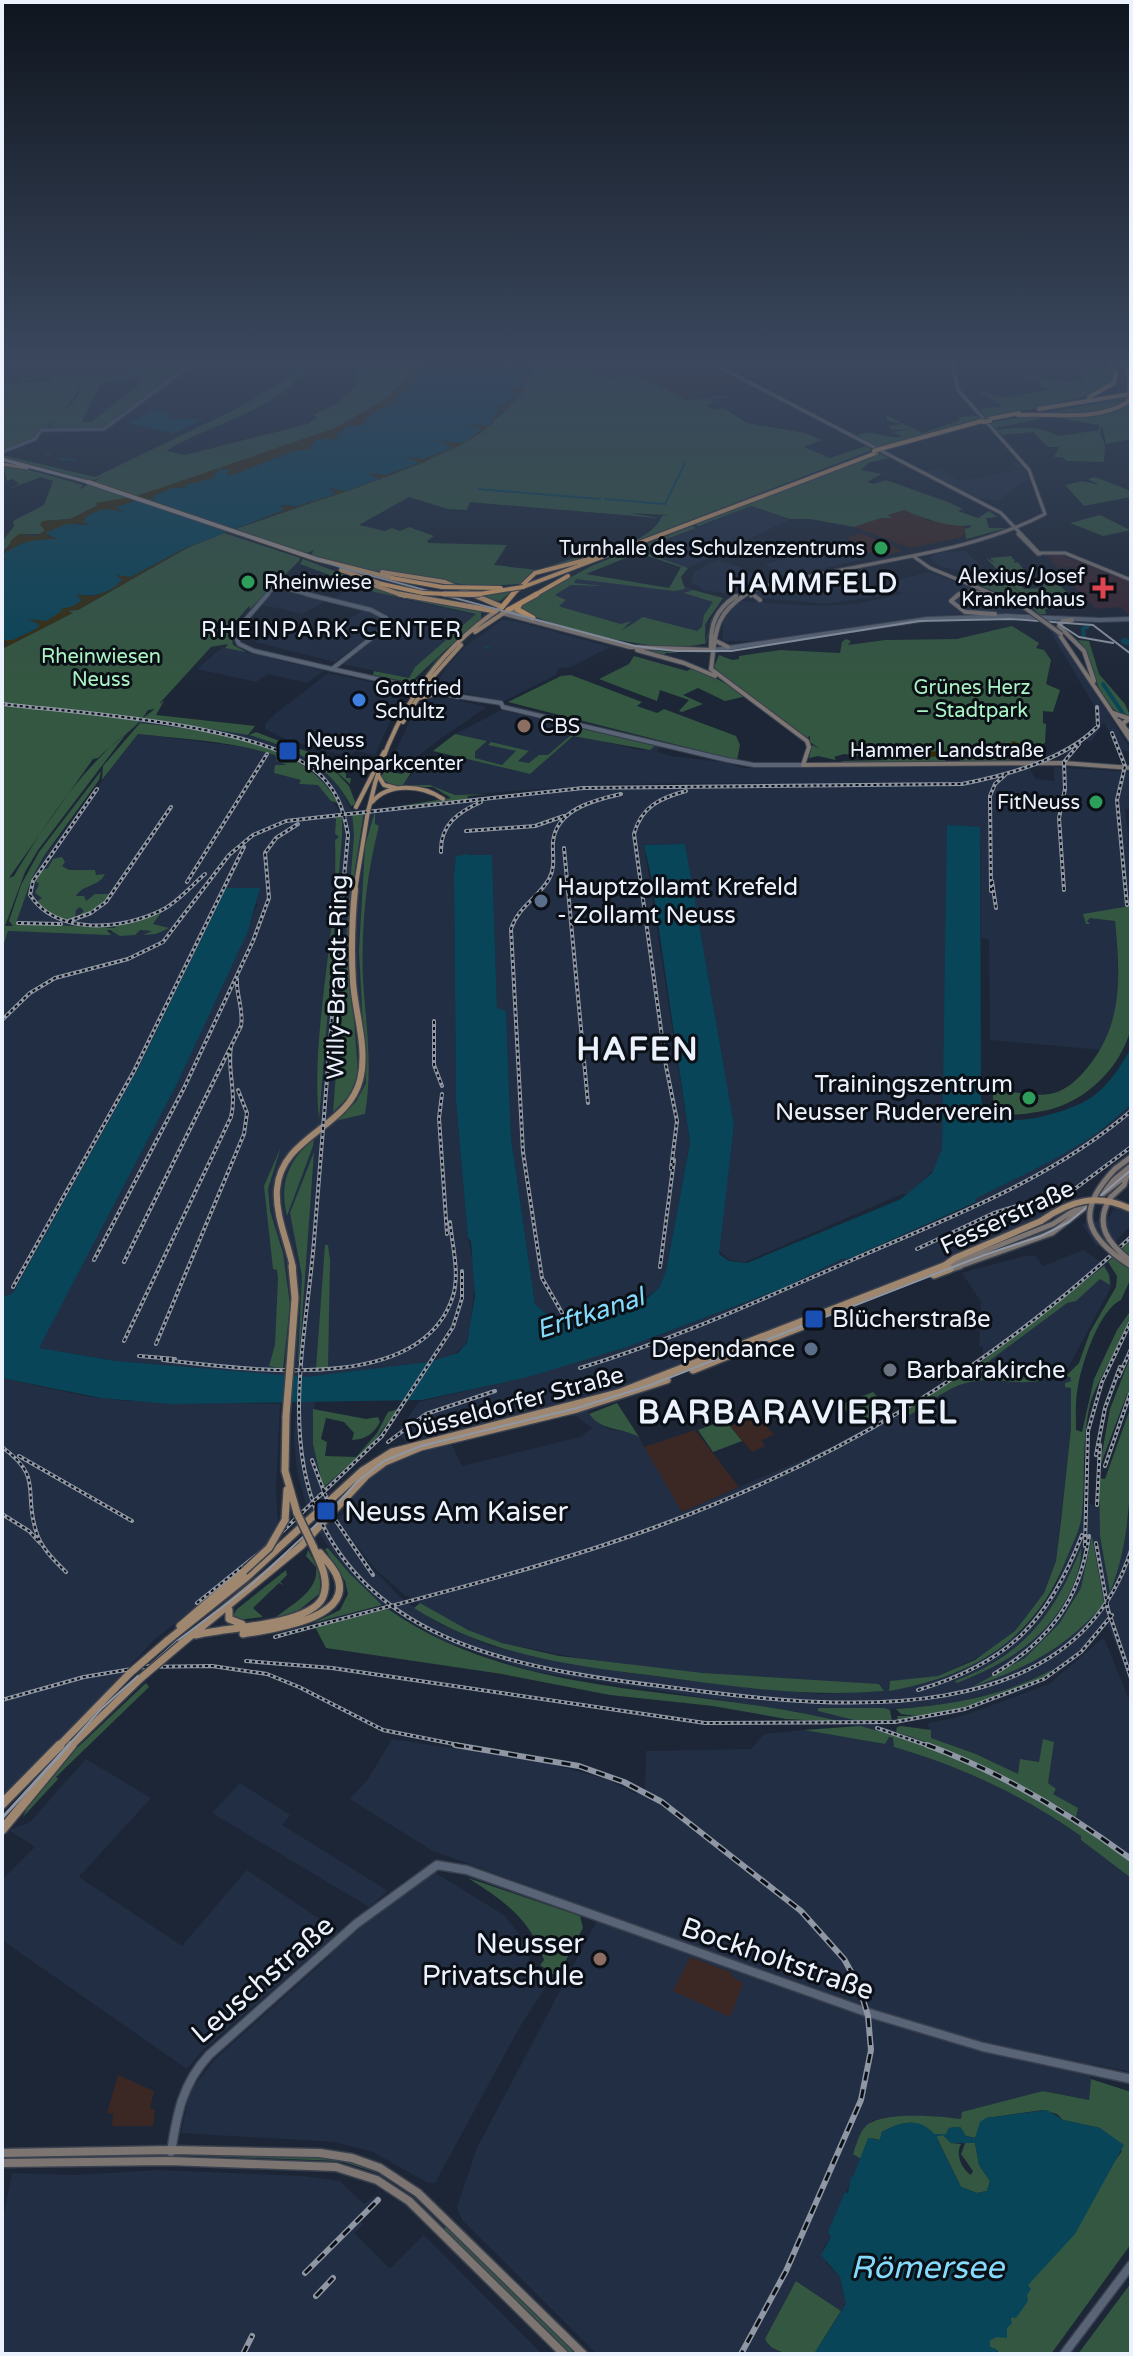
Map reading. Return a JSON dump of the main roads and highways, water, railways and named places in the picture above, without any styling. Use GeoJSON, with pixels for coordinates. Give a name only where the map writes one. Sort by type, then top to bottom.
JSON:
{"type":"FeatureCollection","features":[{"type":"Feature","properties":{"kind":"highway"},"geometry":{"type":"LineString","coordinates":[[356,576],[423,593],[473,595],[525,585],[818,473]]}},
{"type":"Feature","properties":{"kind":"highway"},"geometry":{"type":"LineString","coordinates":[[87,483],[314,560],[398,594],[478,607],[501,610],[520,604],[610,554]]}},
{"type":"Feature","properties":{"kind":"highway"},"geometry":{"type":"LineString","coordinates":[[501,610],[522,583],[541,570],[610,554]]}},
{"type":"Feature","properties":{"kind":"highway"},"geometry":{"type":"LineString","coordinates":[[314,560],[442,587],[485,589],[525,585]]}},
{"type":"Feature","properties":{"kind":"highway"},"geometry":{"type":"LineString","coordinates":[[329,563],[432,579],[487,601],[501,610]]}},
{"type":"Feature","properties":{"kind":"highway"},"geometry":{"type":"LineString","coordinates":[[487,601],[510,599]]}},
{"type":"Feature","properties":{"kind":"highway"},"geometry":{"type":"LineString","coordinates":[[520,604],[517,609],[533,618]]}},
{"type":"Feature","properties":{"kind":"highway"},"geometry":{"type":"LineString","coordinates":[[478,607],[486,612],[487,620]]}},
{"type":"Feature","properties":{"kind":"main road"},"geometry":{"type":"LineString","coordinates":[[53,473],[87,483]]}},
{"type":"Feature","properties":{"kind":"main road"},"geometry":{"type":"LineString","coordinates":[[922,473],[996,514],[1039,553]]}},
{"type":"Feature","properties":{"kind":"main road"},"geometry":{"type":"LineString","coordinates":[[740,689],[712,671],[711,622],[724,600],[766,584],[923,553],[1014,529],[1046,513],[1030,473]]}},
{"type":"Feature","properties":{"kind":"main road"},"geometry":{"type":"LineString","coordinates":[[945,485],[971,499]]}},
{"type":"Feature","properties":{"kind":"main road"},"geometry":{"type":"LineString","coordinates":[[956,493],[965,495]]}},
{"type":"Feature","properties":{"kind":"main road"},"geometry":{"type":"LineString","coordinates":[[1014,529],[1039,553],[1071,555],[1131,580]]}},
{"type":"Feature","properties":{"kind":"main road"},"geometry":{"type":"LineString","coordinates":[[697,648],[713,641],[720,614],[753,591],[968,541]]}},
{"type":"Feature","properties":{"kind":"main road"},"geometry":{"type":"LineString","coordinates":[[922,562],[918,557],[923,553]]}},
{"type":"Feature","properties":{"kind":"main road"},"geometry":{"type":"LineString","coordinates":[[907,555],[1020,605],[1060,634],[1076,652],[1116,720],[1131,738]]}},
{"type":"Feature","properties":{"kind":"main road"},"geometry":{"type":"LineString","coordinates":[[907,555],[959,579]]}},
{"type":"Feature","properties":{"kind":"main road"},"geometry":{"type":"LineString","coordinates":[[968,582],[1020,605]]}},
{"type":"Feature","properties":{"kind":"main road"},"geometry":{"type":"LineString","coordinates":[[753,591],[751,596],[760,600]]}},
{"type":"Feature","properties":{"kind":"main road"},"geometry":{"type":"LineString","coordinates":[[962,614],[951,601],[963,592],[989,593],[1012,601]]}},
{"type":"Feature","properties":{"kind":"main road"},"geometry":{"type":"LineString","coordinates":[[501,610],[626,643],[713,649]]}},
{"type":"Feature","properties":{"kind":"main road"},"geometry":{"type":"LineString","coordinates":[[501,610],[684,663],[740,689]]}},
{"type":"Feature","properties":{"kind":"main road","name":"Willy-Brandt-Ring"},"geometry":{"type":"LineString","coordinates":[[167,1641],[201,1606],[269,1548],[285,1520],[288,1487],[284,1453],[295,1278],[277,1203],[277,1182],[290,1154],[344,1108],[360,1082],[362,1061],[355,1006],[353,951],[358,872],[377,769],[420,689],[464,641],[501,610]]}},
{"type":"Feature","properties":{"kind":"main road"},"geometry":{"type":"LineString","coordinates":[[487,620],[517,617]]}},
{"type":"Feature","properties":{"kind":"main road"},"geometry":{"type":"LineString","coordinates":[[1072,620],[1063,621],[1059,626],[1084,651],[1096,687]]}},
{"type":"Feature","properties":{"kind":"main road"},"geometry":{"type":"LineString","coordinates":[[1060,634],[1131,738]]}},
{"type":"Feature","properties":{"kind":"main road"},"geometry":{"type":"LineString","coordinates":[[713,641],[728,647]]}},
{"type":"Feature","properties":{"kind":"main road"},"geometry":{"type":"LineString","coordinates":[[613,643],[633,647],[713,649]]}},
{"type":"Feature","properties":{"kind":"main road"},"geometry":{"type":"LineString","coordinates":[[404,684],[428,679],[433,687],[445,694]]}},
{"type":"Feature","properties":{"kind":"main road"},"geometry":{"type":"LineString","coordinates":[[395,684],[410,691],[414,698],[436,694]]}},
{"type":"Feature","properties":{"kind":"main road","name":"Hammer Landstraße"},"geometry":{"type":"LineString","coordinates":[[740,689],[807,741],[809,747],[803,765],[1064,763],[1131,769]]}},
{"type":"Feature","properties":{"kind":"main road"},"geometry":{"type":"LineString","coordinates":[[1113,713],[1130,719],[1123,723],[1124,726]]}},
{"type":"Feature","properties":{"kind":"main road"},"geometry":{"type":"LineString","coordinates":[[377,769],[382,783],[389,787],[428,787],[444,796],[443,799],[435,791],[424,788],[389,791],[378,794],[369,807],[359,805],[377,769]]}},
{"type":"Feature","properties":{"kind":"main road","name":"Fesserstraße"},"geometry":{"type":"LineString","coordinates":[[1131,1157],[1115,1169],[1092,1196],[1088,1221],[1101,1244],[1131,1263]]}},
{"type":"Feature","properties":{"kind":"main road","name":"Fesserstraße"},"geometry":{"type":"LineString","coordinates":[[1131,1170],[1101,1214],[1102,1230],[1131,1263]]}},
{"type":"Feature","properties":{"kind":"main road","name":"Düsseldorfer Straße"},"geometry":{"type":"LineString","coordinates":[[2,1807],[10,1795],[130,1673],[232,1590],[362,1471],[392,1452],[618,1393],[1053,1224],[1131,1170]]}},
{"type":"Feature","properties":{"kind":"main road","name":"Düsseldorfer Straße"},"geometry":{"type":"LineString","coordinates":[[3,1825],[67,1750],[141,1678],[290,1556],[335,1515],[359,1482],[396,1456],[578,1409],[649,1387],[950,1269],[1052,1233],[1070,1222],[1131,1170]]}},
{"type":"Feature","properties":{"kind":"main road","name":"Fesserstraße"},"geometry":{"type":"LineString","coordinates":[[939,1269],[955,1258],[1033,1226],[1076,1200],[1104,1199],[1131,1209]]}},
{"type":"Feature","properties":{"kind":"main road","name":"Willy-Brandt-Ring"},"geometry":{"type":"LineString","coordinates":[[185,1642],[205,1632],[228,1627],[244,1629],[307,1613],[323,1597],[327,1576],[288,1487]]}},
{"type":"Feature","properties":{"kind":"main road"},"geometry":{"type":"LineString","coordinates":[[233,1605],[227,1614],[229,1619],[244,1629],[299,1623],[334,1605],[340,1591],[338,1579],[326,1559],[313,1546]]}},
{"type":"Feature","properties":{"kind":"main road"},"geometry":{"type":"LineString","coordinates":[[277,1548],[290,1556]]}},
{"type":"Feature","properties":{"kind":"main road"},"geometry":{"type":"LineString","coordinates":[[228,1627],[215,1617],[217,1608],[232,1590]]}},
{"type":"Feature","properties":{"kind":"main road"},"geometry":{"type":"LineString","coordinates":[[2,2153],[171,2150],[320,2153],[352,2158],[380,2168],[404,2182],[583,2354]]}},
{"type":"Feature","properties":{"kind":"main road"},"geometry":{"type":"LineString","coordinates":[[2,2163],[169,2161],[336,2167],[377,2180],[409,2201],[564,2354]]}},
{"type":"Feature","properties":{"kind":"water"},"geometry":{"type":"Polygon","coordinates":[[[216,473],[228,473],[226,476],[236,473],[392,473],[368,473],[379,479],[346,491],[328,488],[336,494],[298,506],[281,505],[284,510],[183,549],[131,577],[116,575],[122,580],[112,589],[95,595],[76,595],[82,600],[74,606],[60,609],[62,611],[46,621],[28,619],[39,624],[38,628],[13,640],[2,640],[2,561],[8,560],[2,555],[28,542],[58,539],[45,533],[67,524],[90,525],[83,521],[97,511],[124,512],[116,507],[144,498],[157,500],[152,497],[169,489],[187,489],[185,485],[215,478],[216,473]]]}},
{"type":"Feature","properties":{"kind":"water"},"geometry":{"type":"Polygon","coordinates":[[[947,825],[980,827],[981,1097],[986,1110],[997,1117],[1030,1119],[1081,1103],[1109,1081],[1131,1048],[1131,1104],[1077,1146],[975,1199],[976,1202],[842,1259],[783,1288],[627,1347],[528,1377],[422,1400],[170,1404],[101,1398],[2,1378],[2,1298],[13,1293],[138,1069],[226,888],[260,888],[248,931],[178,1082],[39,1348],[116,1361],[305,1377],[429,1362],[458,1353],[467,1343],[475,1296],[456,1101],[454,875],[456,856],[464,853],[492,855],[497,1008],[506,1011],[511,1138],[535,1304],[552,1319],[583,1321],[644,1301],[659,1288],[666,1271],[690,1143],[644,845],[685,844],[734,1125],[719,1254],[729,1261],[747,1263],[901,1199],[932,1173],[942,1149],[947,825]]]}},
{"type":"Feature","properties":{"kind":"water","name":"Römersee"},"geometry":{"type":"Polygon","coordinates":[[[1047,2110],[1063,2120],[1100,2128],[1124,2145],[1075,2234],[1028,2285],[1031,2289],[1027,2295],[1028,2301],[1016,2318],[1010,2317],[1012,2323],[1007,2328],[1007,2338],[990,2340],[990,2347],[996,2349],[998,2354],[814,2354],[846,2304],[840,2277],[821,2255],[831,2237],[828,2232],[845,2192],[848,2193],[851,2176],[868,2138],[880,2140],[882,2132],[909,2122],[922,2125],[934,2134],[946,2134],[949,2128],[960,2127],[966,2136],[975,2138],[980,2122],[986,2118],[1047,2110]],[[943,2135],[937,2136],[961,2187],[977,2193],[987,2191],[990,2181],[979,2165],[975,2143],[951,2143],[943,2135]]]}},
{"type":"Feature","properties":{"kind":"waterway"},"geometry":{"type":"LineString","coordinates":[[605,499],[665,504],[680,473]]}},
{"type":"Feature","properties":{"kind":"waterway"},"geometry":{"type":"LineString","coordinates":[[478,489],[600,499]]}},
{"type":"Feature","properties":{"kind":"waterway","name":"Erftkanal"},"geometry":{"type":"LineString","coordinates":[[1084,636],[1083,629],[1088,626]]}},
{"type":"Feature","properties":{"kind":"waterway"},"geometry":{"type":"LineString","coordinates":[[1124,641],[1131,643]]}},
{"type":"Feature","properties":{"kind":"waterway","name":"Erftkanal"},"geometry":{"type":"LineString","coordinates":[[1103,684],[1124,715]]}},
{"type":"Feature","properties":{"kind":"tram line"},"geometry":{"type":"LineString","coordinates":[[53,473],[350,570],[635,646],[676,651],[731,651],[919,621],[1011,619],[1057,622]]}},
{"type":"Feature","properties":{"kind":"tram line"},"geometry":{"type":"LineString","coordinates":[[1057,622],[1093,625],[1131,654]]}},
{"type":"Feature","properties":{"kind":"tram line"},"geometry":{"type":"LineString","coordinates":[[1057,622],[1079,637],[1113,643]]}},
{"type":"Feature","properties":{"kind":"tram line"},"geometry":{"type":"LineString","coordinates":[[67,1747],[101,1709],[177,1641],[249,1587],[332,1510],[358,1481],[384,1461],[421,1446],[577,1408],[648,1386],[984,1255],[1041,1236],[1069,1222],[1131,1170]]}},
{"type":"Feature","properties":{"kind":"tram line"},"geometry":{"type":"LineString","coordinates":[[2,1818],[69,1745]]}},
{"type":"Feature","properties":{"kind":"railway"},"geometry":{"type":"LineString","coordinates":[[2,704],[174,724],[265,746],[301,761],[325,780],[343,815]]}},
{"type":"Feature","properties":{"kind":"railway"},"geometry":{"type":"LineString","coordinates":[[343,815],[583,788],[962,784],[1016,771],[1069,748],[1098,726],[1097,707]]}},
{"type":"Feature","properties":{"kind":"railway"},"geometry":{"type":"LineString","coordinates":[[1112,733],[1125,766],[1117,800],[1127,905]]}},
{"type":"Feature","properties":{"kind":"railway"},"geometry":{"type":"LineString","coordinates":[[1064,890],[1059,818],[1065,789],[1064,762],[1079,744]]}},
{"type":"Feature","properties":{"kind":"railway"},"geometry":{"type":"LineString","coordinates":[[187,882],[267,754]]}},
{"type":"Feature","properties":{"kind":"railway"},"geometry":{"type":"LineString","coordinates":[[991,891],[990,796],[995,784],[1005,775]]}},
{"type":"Feature","properties":{"kind":"railway"},"geometry":{"type":"LineString","coordinates":[[97,789],[33,881],[30,895],[42,908],[73,923],[110,925],[128,922],[168,907],[205,874]]}},
{"type":"Feature","properties":{"kind":"railway"},"geometry":{"type":"LineString","coordinates":[[671,1169],[677,1121],[666,1066],[634,834],[641,817],[653,805],[686,791]]}},
{"type":"Feature","properties":{"kind":"railway"},"geometry":{"type":"LineString","coordinates":[[565,1318],[542,1278],[523,1152],[511,929],[518,915],[551,874],[553,842],[561,821],[578,808],[621,794]]}},
{"type":"Feature","properties":{"kind":"railway"},"geometry":{"type":"LineString","coordinates":[[441,852],[447,827],[465,810],[481,802]]}},
{"type":"Feature","properties":{"kind":"railway"},"geometry":{"type":"LineString","coordinates":[[69,921],[91,913],[106,902],[171,807]]}},
{"type":"Feature","properties":{"kind":"railway"},"geometry":{"type":"LineString","coordinates":[[2,1020],[30,993],[55,978],[128,959],[163,942],[229,855],[253,835],[286,821],[343,815]]}},
{"type":"Feature","properties":{"kind":"railway"},"geometry":{"type":"LineString","coordinates":[[301,1370],[348,835],[343,815]]}},
{"type":"Feature","properties":{"kind":"railway"},"geometry":{"type":"LineString","coordinates":[[466,831],[535,826],[564,816]]}},
{"type":"Feature","properties":{"kind":"railway"},"geometry":{"type":"LineString","coordinates":[[94,1260],[184,1088],[253,941],[269,898],[265,853],[276,838],[298,824]]}},
{"type":"Feature","properties":{"kind":"railway"},"geometry":{"type":"LineString","coordinates":[[13,1287],[134,1071],[244,847]]}},
{"type":"Feature","properties":{"kind":"railway"},"geometry":{"type":"LineString","coordinates":[[564,848],[588,1103]]}},
{"type":"Feature","properties":{"kind":"railway"},"geometry":{"type":"LineString","coordinates":[[992,881],[996,908]]}},
{"type":"Feature","properties":{"kind":"railway"},"geometry":{"type":"LineString","coordinates":[[18,923],[61,924]]}},
{"type":"Feature","properties":{"kind":"railway"},"geometry":{"type":"LineString","coordinates":[[124,1262],[241,1026],[237,979]]}},
{"type":"Feature","properties":{"kind":"railway"},"geometry":{"type":"LineString","coordinates":[[434,1021],[434,1065],[442,1086]]}},
{"type":"Feature","properties":{"kind":"railway"},"geometry":{"type":"LineString","coordinates":[[124,1341],[231,1117],[231,1047]]}},
{"type":"Feature","properties":{"kind":"railway"},"geometry":{"type":"LineString","coordinates":[[156,1344],[244,1134],[247,1113],[238,1090]]}},
{"type":"Feature","properties":{"kind":"railway"},"geometry":{"type":"LineString","coordinates":[[442,1094],[439,1118],[447,1234]]}},
{"type":"Feature","properties":{"kind":"railway"},"geometry":{"type":"LineString","coordinates":[[580,1368],[718,1318],[998,1196],[1067,1158],[1131,1111]]}},
{"type":"Feature","properties":{"kind":"railway"},"geometry":{"type":"LineString","coordinates":[[917,1249],[994,1213],[1076,1188],[1131,1147]]}},
{"type":"Feature","properties":{"kind":"railway"},"geometry":{"type":"LineString","coordinates":[[660,1267],[674,1160]]}},
{"type":"Feature","properties":{"kind":"railway"},"geometry":{"type":"LineString","coordinates":[[301,1370],[368,1363],[405,1350],[435,1328],[455,1287],[450,1222]]}},
{"type":"Feature","properties":{"kind":"railway"},"geometry":{"type":"LineString","coordinates":[[392,1605],[607,1544],[721,1502],[785,1473],[847,1442],[965,1370],[1077,1285],[1131,1237]]}},
{"type":"Feature","properties":{"kind":"railway"},"geometry":{"type":"LineString","coordinates":[[324,1492],[382,1436],[453,1327],[462,1298],[462,1271]]}},
{"type":"Feature","properties":{"kind":"railway"},"geometry":{"type":"LineString","coordinates":[[1085,1546],[1088,1431],[1102,1382],[1131,1321]]}},
{"type":"Feature","properties":{"kind":"railway"},"geometry":{"type":"LineString","coordinates":[[1119,1376],[1131,1349]]}},
{"type":"Feature","properties":{"kind":"railway"},"geometry":{"type":"LineString","coordinates":[[139,1356],[175,1359]]}},
{"type":"Feature","properties":{"kind":"railway"},"geometry":{"type":"LineString","coordinates":[[163,1360],[238,1368],[301,1370]]}},
{"type":"Feature","properties":{"kind":"railway"},"geometry":{"type":"LineString","coordinates":[[1096,1455],[1105,1408],[1120,1367]]}},
{"type":"Feature","properties":{"kind":"railway"},"geometry":{"type":"LineString","coordinates":[[301,1370],[301,1449],[313,1502]]}},
{"type":"Feature","properties":{"kind":"railway"},"geometry":{"type":"LineString","coordinates":[[388,1442],[426,1414],[495,1391]]}},
{"type":"Feature","properties":{"kind":"railway"},"geometry":{"type":"LineString","coordinates":[[1105,1466],[1130,1394]]}},
{"type":"Feature","properties":{"kind":"railway"},"geometry":{"type":"LineString","coordinates":[[1097,1505],[1100,1445]]}},
{"type":"Feature","properties":{"kind":"railway"},"geometry":{"type":"LineString","coordinates":[[2,1447],[28,1476],[38,1537],[66,1572]]}},
{"type":"Feature","properties":{"kind":"railway"},"geometry":{"type":"LineString","coordinates":[[19,1456],[132,1521]]}},
{"type":"Feature","properties":{"kind":"railway"},"geometry":{"type":"LineString","coordinates":[[312,1460],[324,1492]]}},
{"type":"Feature","properties":{"kind":"railway"},"geometry":{"type":"LineString","coordinates":[[313,1502],[324,1492]]}},
{"type":"Feature","properties":{"kind":"railway"},"geometry":{"type":"LineString","coordinates":[[324,1492],[334,1518],[373,1575]]}},
{"type":"Feature","properties":{"kind":"railway"},"geometry":{"type":"LineString","coordinates":[[197,1603],[263,1550],[313,1502]]}},
{"type":"Feature","properties":{"kind":"railway"},"geometry":{"type":"LineString","coordinates":[[313,1502],[347,1563],[392,1605]]}},
{"type":"Feature","properties":{"kind":"railway"},"geometry":{"type":"LineString","coordinates":[[2,1514],[29,1531],[40,1543]]}},
{"type":"Feature","properties":{"kind":"railway"},"geometry":{"type":"LineString","coordinates":[[918,1690],[977,1667],[1021,1635],[1055,1593],[1082,1535]]}},
{"type":"Feature","properties":{"kind":"railway"},"geometry":{"type":"LineString","coordinates":[[994,1674],[1031,1648],[1059,1617],[1078,1580],[1089,1536]]}},
{"type":"Feature","properties":{"kind":"railway"},"geometry":{"type":"LineString","coordinates":[[1096,1543],[1106,1600]]}},
{"type":"Feature","properties":{"kind":"railway"},"geometry":{"type":"LineString","coordinates":[[1106,1600],[1131,1550]]}},
{"type":"Feature","properties":{"kind":"railway"},"geometry":{"type":"LineString","coordinates":[[392,1605],[428,1629],[478,1650],[585,1676],[750,1697],[814,1702],[880,1702],[945,1695],[1006,1679],[1059,1651],[1102,1609],[1106,1600]]}},
{"type":"Feature","properties":{"kind":"railway"},"geometry":{"type":"LineString","coordinates":[[1106,1600],[1110,1617]]}},
{"type":"Feature","properties":{"kind":"railway"},"geometry":{"type":"LineString","coordinates":[[275,1637],[392,1605]]}},
{"type":"Feature","properties":{"kind":"railway"},"geometry":{"type":"LineString","coordinates":[[246,1661],[332,1668],[705,1723],[895,1722],[965,1709],[1044,1679],[1081,1652],[1110,1617]]}},
{"type":"Feature","properties":{"kind":"railway"},"geometry":{"type":"LineString","coordinates":[[1110,1617],[1131,1678]]}},
{"type":"Feature","properties":{"kind":"railway"},"geometry":{"type":"LineString","coordinates":[[144,1667],[150,1666]]}},
{"type":"Feature","properties":{"kind":"railway"},"geometry":{"type":"LineString","coordinates":[[144,1667],[212,1666],[267,1674],[383,1730],[469,1747]]}},
{"type":"Feature","properties":{"kind":"railway"},"geometry":{"type":"LineString","coordinates":[[139,1667],[144,1667]]}},
{"type":"Feature","properties":{"kind":"railway"},"geometry":{"type":"LineString","coordinates":[[2,1700],[84,1677],[144,1667]]}},
{"type":"Feature","properties":{"kind":"railway"},"geometry":{"type":"LineString","coordinates":[[877,1728],[931,1747]]}},
{"type":"Feature","properties":{"kind":"railway"},"geometry":{"type":"LineString","coordinates":[[455,1745],[579,1766],[624,1782],[662,1802],[801,1911],[844,1959],[859,1986],[868,2016],[871,2050],[861,2100],[786,2271],[741,2354]]}},
{"type":"Feature","properties":{"kind":"railway"},"geometry":{"type":"LineString","coordinates":[[927,1745],[931,1747]]}},
{"type":"Feature","properties":{"kind":"railway"},"geometry":{"type":"LineString","coordinates":[[931,1747],[1033,1794],[1131,1859]]}},
{"type":"Feature","properties":{"kind":"railway"},"geometry":{"type":"LineString","coordinates":[[305,2273],[378,2200]]}},
{"type":"Feature","properties":{"kind":"railway"},"geometry":{"type":"LineString","coordinates":[[316,2296],[333,2278]]}},
{"type":"Feature","properties":{"kind":"railway"},"geometry":{"type":"LineString","coordinates":[[243,2354],[252,2336]]}},
{"type":"Feature","properties":{"kind":"place","name":"Turnhalle des Schulzenzentrums"},"geometry":{"type":"Point","coordinates":[881,548]}},
{"type":"Feature","properties":{"kind":"place","name":"Rheinwiese"},"geometry":{"type":"Point","coordinates":[248,582]}},
{"type":"Feature","properties":{"kind":"place","name":"Alexius/Josef Krankenhaus"},"geometry":{"type":"Point","coordinates":[1103,588]}},
{"type":"Feature","properties":{"kind":"place","name":"Gottfried Schultz"},"geometry":{"type":"Point","coordinates":[359,700]}},
{"type":"Feature","properties":{"kind":"place","name":"CBS"},"geometry":{"type":"Point","coordinates":[524,726]}},
{"type":"Feature","properties":{"kind":"place","name":"Neuss Rheinparkcenter"},"geometry":{"type":"Point","coordinates":[288,751]}},
{"type":"Feature","properties":{"kind":"place","name":"FitNeuss"},"geometry":{"type":"Point","coordinates":[1096,802]}},
{"type":"Feature","properties":{"kind":"place","name":"Hauptzollamt Krefeld - Zollamt Neuss"},"geometry":{"type":"Point","coordinates":[541,901]}},
{"type":"Feature","properties":{"kind":"place","name":"Trainingszentrum Neusser Ruderverein"},"geometry":{"type":"Point","coordinates":[1029,1098]}},
{"type":"Feature","properties":{"kind":"place","name":"Blücherstraße"},"geometry":{"type":"Point","coordinates":[814,1319]}},
{"type":"Feature","properties":{"kind":"place","name":"Dependance"},"geometry":{"type":"Point","coordinates":[811,1349]}},
{"type":"Feature","properties":{"kind":"place","name":"Barbarakirche"},"geometry":{"type":"Point","coordinates":[890,1370]}},
{"type":"Feature","properties":{"kind":"place","name":"Neuss Am Kaiser"},"geometry":{"type":"Point","coordinates":[326,1511]}},
{"type":"Feature","properties":{"kind":"place","name":"Neusser Privatschule"},"geometry":{"type":"Point","coordinates":[600,1959]}},
{"type":"Feature","properties":{"kind":"district","name":"HAMMFELD"},"geometry":{"type":"Point","coordinates":[813,583]}},
{"type":"Feature","properties":{"kind":"district","name":"RHEINPARK-CENTER"},"geometry":{"type":"Point","coordinates":[332,629]}},
{"type":"Feature","properties":{"kind":"district","name":"HAFEN"},"geometry":{"type":"Point","coordinates":[638,1049]}},
{"type":"Feature","properties":{"kind":"district","name":"BARBARAVIERTEL"},"geometry":{"type":"Point","coordinates":[798,1412]}},
{"type":"Feature","properties":{"kind":"park label","name":"Rheinwiesen Neuss"},"geometry":{"type":"Point","coordinates":[101,668]}},
{"type":"Feature","properties":{"kind":"park label","name":"Grünes Herz – Stadtpark"},"geometry":{"type":"Point","coordinates":[972,698]}}]}
